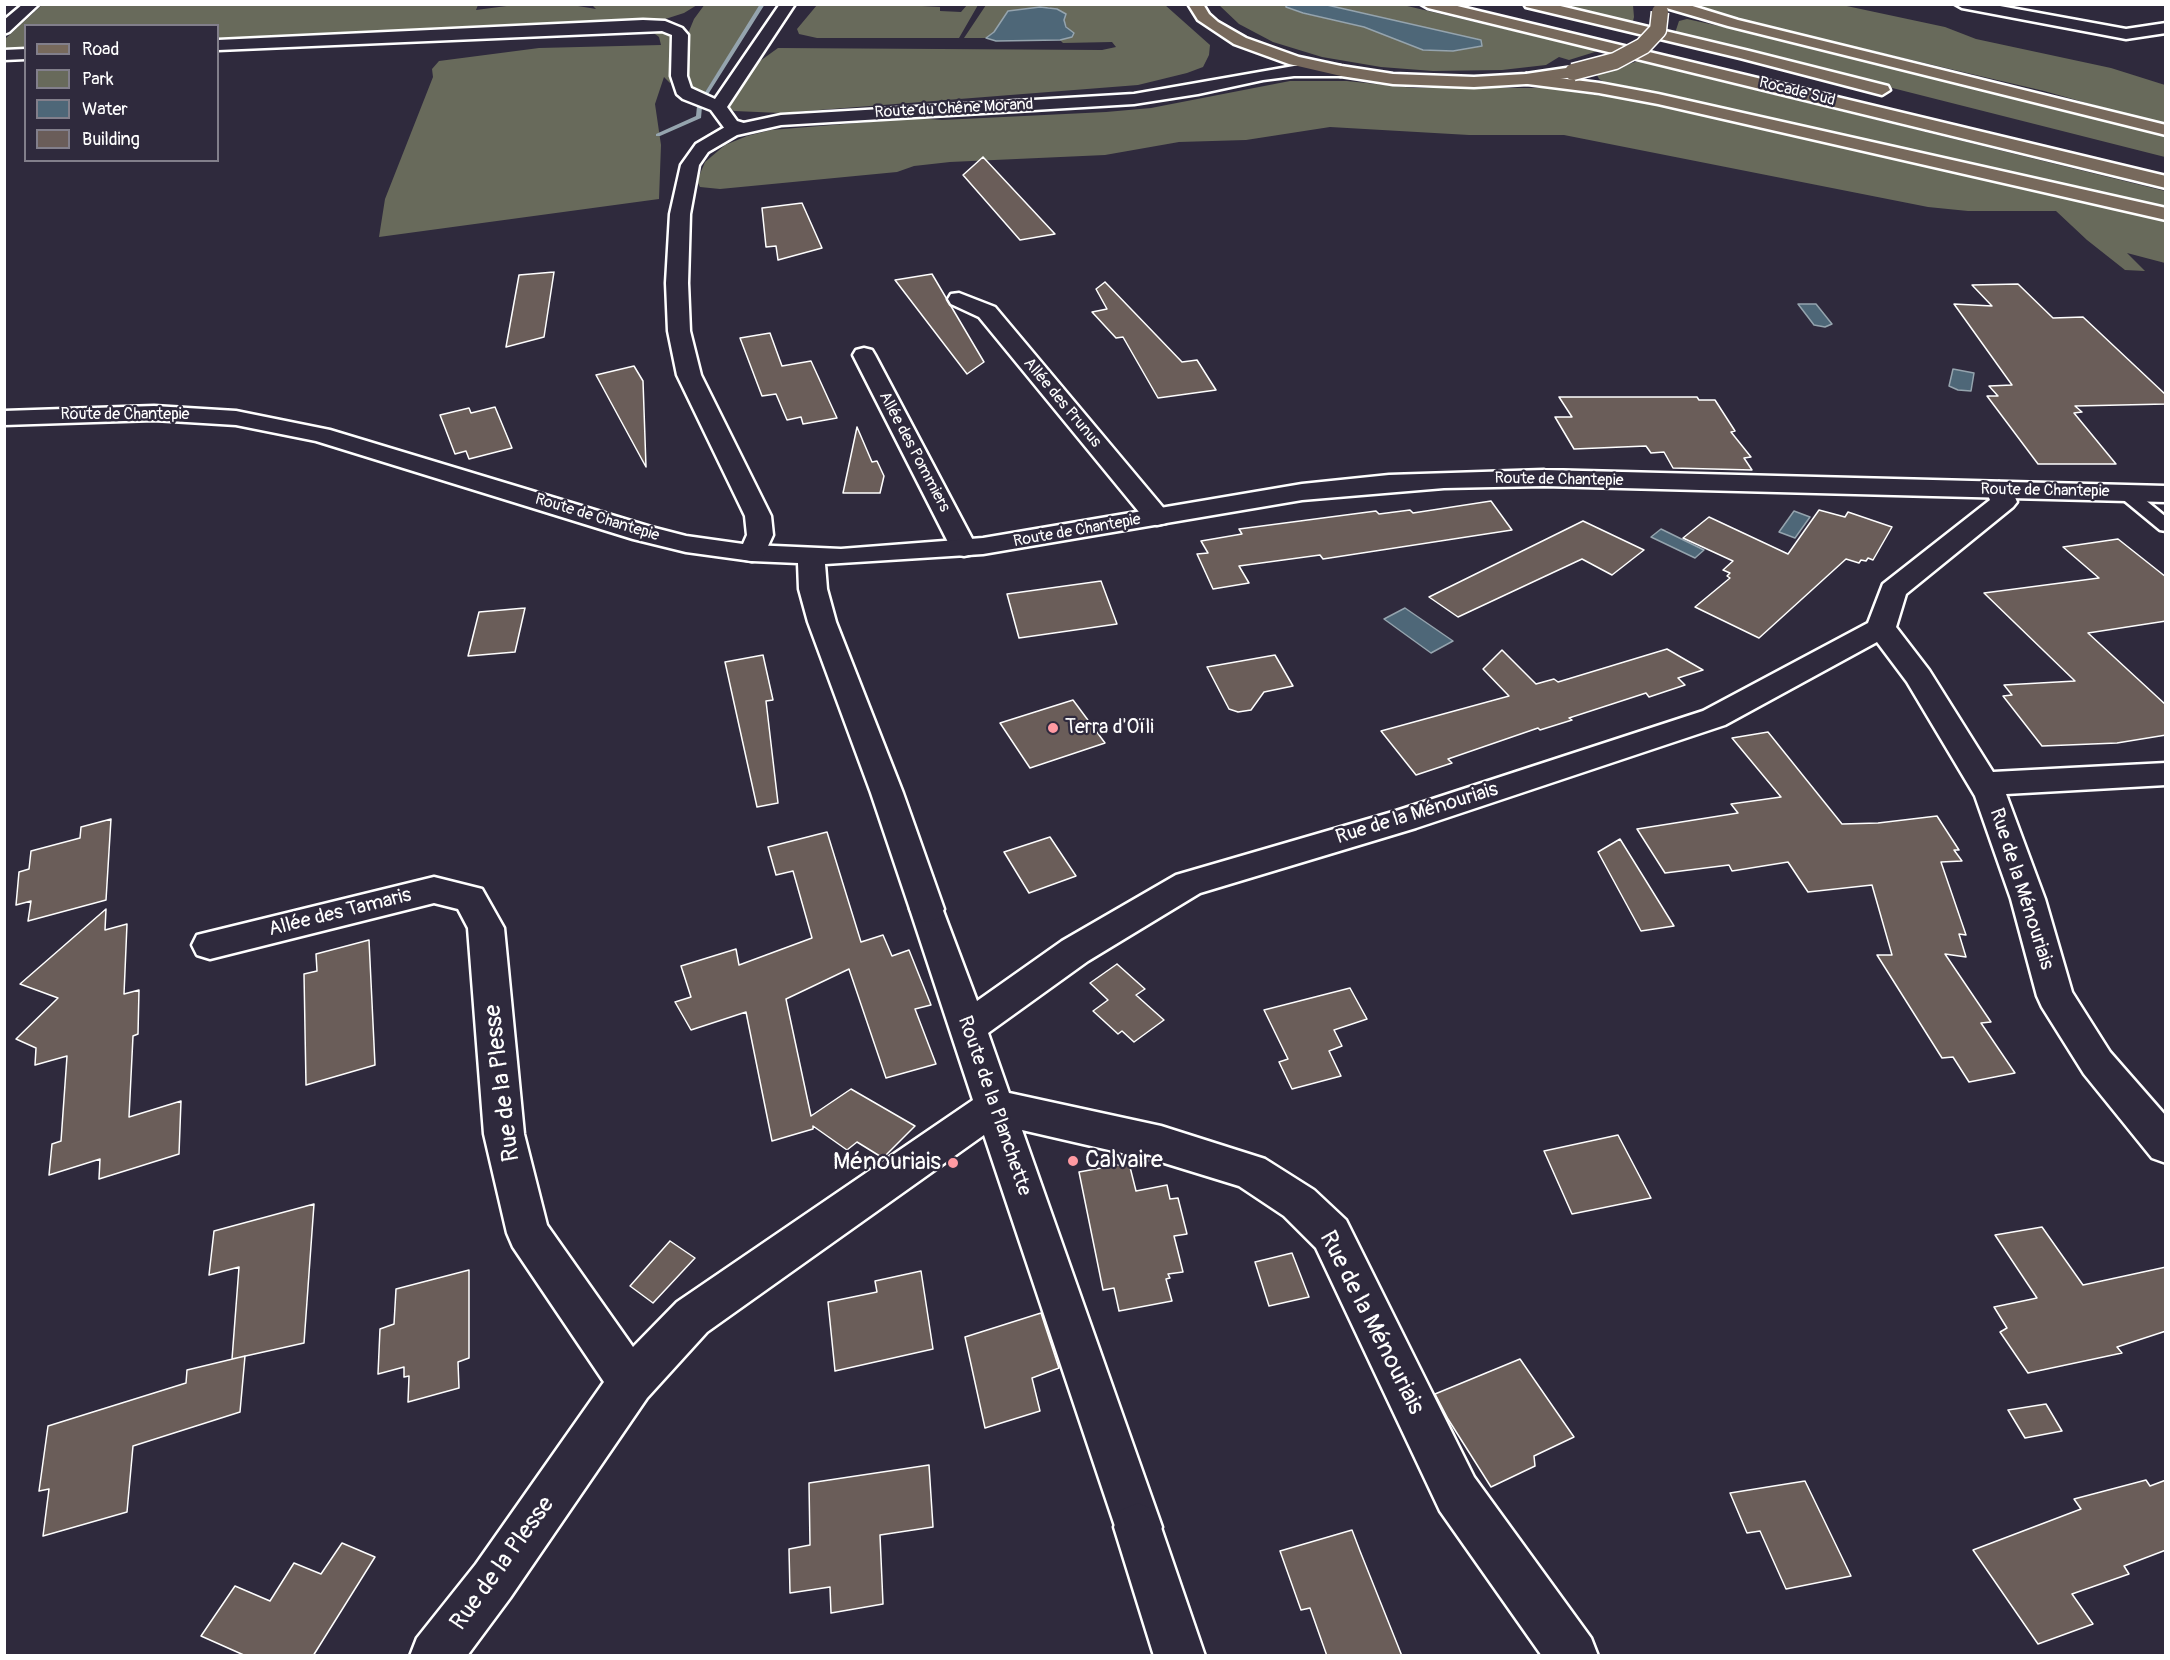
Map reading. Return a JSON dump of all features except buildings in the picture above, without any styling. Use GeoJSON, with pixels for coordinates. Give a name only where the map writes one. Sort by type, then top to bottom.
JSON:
{"type":"FeatureCollection","features":[{"type":"Feature","properties":{"kind":"main road"},"geometry":{"type":"LineString","coordinates":[[1195,4],[1213,25],[1240,41],[1275,55],[1341,71],[1447,82],[1526,79],[1573,72],[1615,60],[1642,46],[1658,30],[1662,7],[1915,66],[2166,130]]}},
{"type":"Feature","properties":{"kind":"main road","name":"Rocade Sud"},"geometry":{"type":"LineString","coordinates":[[1428,4],[2166,182]]}},
{"type":"Feature","properties":{"kind":"main road","name":"Rocade Sud"},"geometry":{"type":"LineString","coordinates":[[1480,4],[2166,167]]}},
{"type":"Feature","properties":{"kind":"main road"},"geometry":{"type":"LineString","coordinates":[[1531,4],[1743,54],[1898,94]]}},
{"type":"Feature","properties":{"kind":"main road"},"geometry":{"type":"LineString","coordinates":[[1526,79],[1649,97],[2166,214]]}},
{"type":"Feature","properties":{"kind":"street"},"geometry":{"type":"LineString","coordinates":[[4,29],[32,4]]}},
{"type":"Feature","properties":{"kind":"street"},"geometry":{"type":"LineString","coordinates":[[718,107],[788,4]]}},
{"type":"Feature","properties":{"kind":"street"},"geometry":{"type":"LineString","coordinates":[[1962,4],[2126,34],[2156,47]]}},
{"type":"Feature","properties":{"kind":"street"},"geometry":{"type":"LineString","coordinates":[[219,45],[644,25],[672,28],[677,31],[681,39],[679,76],[683,90],[694,98],[718,107],[722,116],[731,125],[741,128]]}},
{"type":"Feature","properties":{"kind":"street"},"geometry":{"type":"LineString","coordinates":[[2126,34],[2166,28]]}},
{"type":"Feature","properties":{"kind":"street","name":"Route du Chêne Morand"},"geometry":{"type":"LineString","coordinates":[[1169,94],[1238,63],[1244,55],[1240,41]]}},
{"type":"Feature","properties":{"kind":"street"},"geometry":{"type":"LineString","coordinates":[[4,55],[24,54]]}},
{"type":"Feature","properties":{"kind":"street","name":"Route du Chêne Morand"},"geometry":{"type":"LineString","coordinates":[[752,553],[760,535],[758,516],[689,375],[677,311],[680,214],[690,165],[702,148],[714,139],[741,128],[794,119],[1104,102],[1169,94],[1263,75],[1294,71],[1341,71]]}},
{"type":"Feature","properties":{"kind":"street","name":"Allée des Prunus"},"geometry":{"type":"LineString","coordinates":[[959,299],[987,312],[1157,517]]}},
{"type":"Feature","properties":{"kind":"street","name":"Allée des Pommiers"},"geometry":{"type":"LineString","coordinates":[[864,355],[964,548]]}},
{"type":"Feature","properties":{"kind":"street","name":"Route de Chantepie"},"geometry":{"type":"LineString","coordinates":[[4,418],[154,413],[236,418],[321,435],[686,544],[811,558],[884,556],[964,548],[1346,487],[1444,480],[1544,478],[2166,494]]}},
{"type":"Feature","properties":{"kind":"street"},"geometry":{"type":"LineString","coordinates":[[1881,628],[1893,590],[2004,501],[1999,490]]}},
{"type":"Feature","properties":{"kind":"street","name":"Route de la Planchette"},"geometry":{"type":"LineString","coordinates":[[811,558],[813,589],[822,622],[887,793],[1180,1656]]}},
{"type":"Feature","properties":{"kind":"street","name":"Rue de la Ménouriais"},"geometry":{"type":"LineString","coordinates":[[968,1027],[1074,951],[1188,884],[1404,820],[1714,718],[1881,628],[1919,677],[1991,796],[2028,899],[2055,996],[2097,1063],[2166,1146]]}},
{"type":"Feature","properties":{"kind":"street"},"geometry":{"type":"LineString","coordinates":[[1984,784],[2166,774]]}},
{"type":"Feature","properties":{"kind":"street","name":"Allée des Tamaris"},"geometry":{"type":"LineString","coordinates":[[210,945],[434,890],[471,898]]}},
{"type":"Feature","properties":{"kind":"street","name":"Rue de la Plesse"},"geometry":{"type":"LineString","coordinates":[[471,898],[486,928],[504,1134],[528,1233],[632,1382]]}},
{"type":"Feature","properties":{"kind":"street","name":"Rue de la Ménouriais"},"geometry":{"type":"LineString","coordinates":[[994,1107],[1161,1144],[1251,1172],[1299,1203],[1331,1234],[1457,1494],[1573,1656]]}},
{"type":"Feature","properties":{"kind":"street","name":"Rue de la Plesse"},"geometry":{"type":"LineString","coordinates":[[435,1656],[494,1581],[632,1382],[692,1317],[994,1107]]}},
{"type":"Feature","properties":{"kind":"lane"},"geometry":{"type":"LineString","coordinates":[[2126,494],[2166,526]]}},
{"type":"Feature","properties":{"kind":"green space"},"geometry":{"type":"Polygon","coordinates":[[[522,4],[572,5],[596,9],[592,5],[697,5],[684,13],[656,22],[219,43],[219,24],[24,24],[24,51],[5,48],[5,39],[42,5],[478,5],[476,10],[522,4]]]}},
{"type":"Feature","properties":{"kind":"green space"},"geometry":{"type":"Polygon","coordinates":[[[705,4],[761,5],[702,97],[689,90],[685,83],[687,36],[694,19],[705,4]]]}},
{"type":"Feature","properties":{"kind":"green space"},"geometry":{"type":"Polygon","coordinates":[[[817,5],[904,5],[940,7],[940,11],[961,12],[967,5],[978,5],[959,38],[817,38],[799,34],[797,29],[817,5]]]}},
{"type":"Feature","properties":{"kind":"green space"},"geometry":{"type":"Polygon","coordinates":[[[986,5],[1165,5],[1210,45],[1209,55],[1203,67],[1138,85],[781,113],[734,111],[728,107],[753,66],[778,48],[1102,50],[1116,47],[1112,42],[1063,43],[1060,40],[1072,37],[1063,19],[1049,7],[1008,11],[994,32],[986,38],[964,38],[986,5]]]}},
{"type":"Feature","properties":{"kind":"green space"},"geometry":{"type":"Polygon","coordinates":[[[1219,5],[1286,5],[1302,13],[1364,27],[1423,50],[1453,51],[1482,46],[1481,40],[1327,5],[1403,5],[1598,51],[1569,60],[1559,57],[1546,65],[1502,70],[1433,71],[1381,67],[1322,57],[1273,42],[1239,24],[1219,5]]]}},
{"type":"Feature","properties":{"kind":"green space"},"geometry":{"type":"Polygon","coordinates":[[[1547,5],[1633,5],[1634,17],[1632,25],[1547,5]]]}},
{"type":"Feature","properties":{"kind":"green space"},"geometry":{"type":"Polygon","coordinates":[[[1691,5],[1842,5],[1945,27],[1976,39],[2111,68],[2165,85],[2165,125],[2044,91],[1711,13],[1691,5]]]}},
{"type":"Feature","properties":{"kind":"green space"},"geometry":{"type":"Polygon","coordinates":[[[1687,19],[1829,50],[2165,135],[2165,157],[1675,33],[1679,21],[1687,19]]]}},
{"type":"Feature","properties":{"kind":"green space"},"geometry":{"type":"Polygon","coordinates":[[[602,28],[666,31],[673,37],[674,51],[670,83],[664,77],[655,104],[661,145],[659,199],[379,237],[385,199],[433,77],[432,69],[439,61],[539,48],[661,45],[659,37],[651,31],[219,49],[219,46],[602,28]]]}},
{"type":"Feature","properties":{"kind":"green space"},"geometry":{"type":"Polygon","coordinates":[[[1638,61],[2165,191],[2165,212],[1651,94],[1606,83],[1597,75],[1638,61]]]}},
{"type":"Feature","properties":{"kind":"green space"},"geometry":{"type":"Polygon","coordinates":[[[1290,81],[1347,81],[1414,88],[1547,88],[1646,102],[2165,221],[2165,263],[2127,253],[2145,271],[2125,270],[2087,240],[2056,211],[1968,211],[1928,207],[1564,135],[1469,135],[1330,127],[1246,140],[1179,142],[1105,155],[950,162],[914,166],[897,172],[720,189],[700,187],[697,181],[705,162],[725,145],[771,130],[918,118],[942,120],[1151,108],[1290,81]]]}},
{"type":"Feature","properties":{"kind":"water"},"geometry":{"type":"Polygon","coordinates":[[[1286,5],[1327,5],[1481,40],[1482,46],[1453,51],[1423,50],[1364,27],[1303,13],[1286,7],[1286,5]]]}},
{"type":"Feature","properties":{"kind":"water"},"geometry":{"type":"Polygon","coordinates":[[[1040,7],[1057,9],[1066,14],[1064,20],[1066,27],[1074,33],[1072,37],[1060,40],[996,41],[986,38],[994,32],[1008,11],[1040,7]]]}},
{"type":"Feature","properties":{"kind":"water"},"geometry":{"type":"Polygon","coordinates":[[[1798,304],[1816,304],[1832,324],[1825,327],[1814,325],[1798,304]]]}},
{"type":"Feature","properties":{"kind":"water"},"geometry":{"type":"Polygon","coordinates":[[[1953,369],[1974,373],[1971,391],[1958,390],[1949,386],[1953,369]]]}},
{"type":"Feature","properties":{"kind":"water"},"geometry":{"type":"Polygon","coordinates":[[[1794,511],[1810,517],[1795,538],[1779,532],[1794,511]]]}},
{"type":"Feature","properties":{"kind":"water"},"geometry":{"type":"Polygon","coordinates":[[[1661,529],[1704,550],[1695,558],[1651,537],[1661,529]]]}},
{"type":"Feature","properties":{"kind":"water"},"geometry":{"type":"Polygon","coordinates":[[[1405,608],[1453,641],[1431,653],[1384,619],[1405,608]]]}},
{"type":"Feature","properties":{"kind":"waterway"},"geometry":{"type":"LineString","coordinates":[[704,96],[763,4]]}},
{"type":"Feature","properties":{"kind":"waterway"},"geometry":{"type":"LineString","coordinates":[[658,135],[699,117],[699,107]]}},
{"type":"Feature","properties":{"kind":"place","name":"Terra d'Oïli"},"geometry":{"type":"Point","coordinates":[1053,728]}},
{"type":"Feature","properties":{"kind":"place","name":"Calvaire"},"geometry":{"type":"Point","coordinates":[1073,1161]}},
{"type":"Feature","properties":{"kind":"place","name":"Ménouriais"},"geometry":{"type":"Point","coordinates":[953,1163]}}]}
